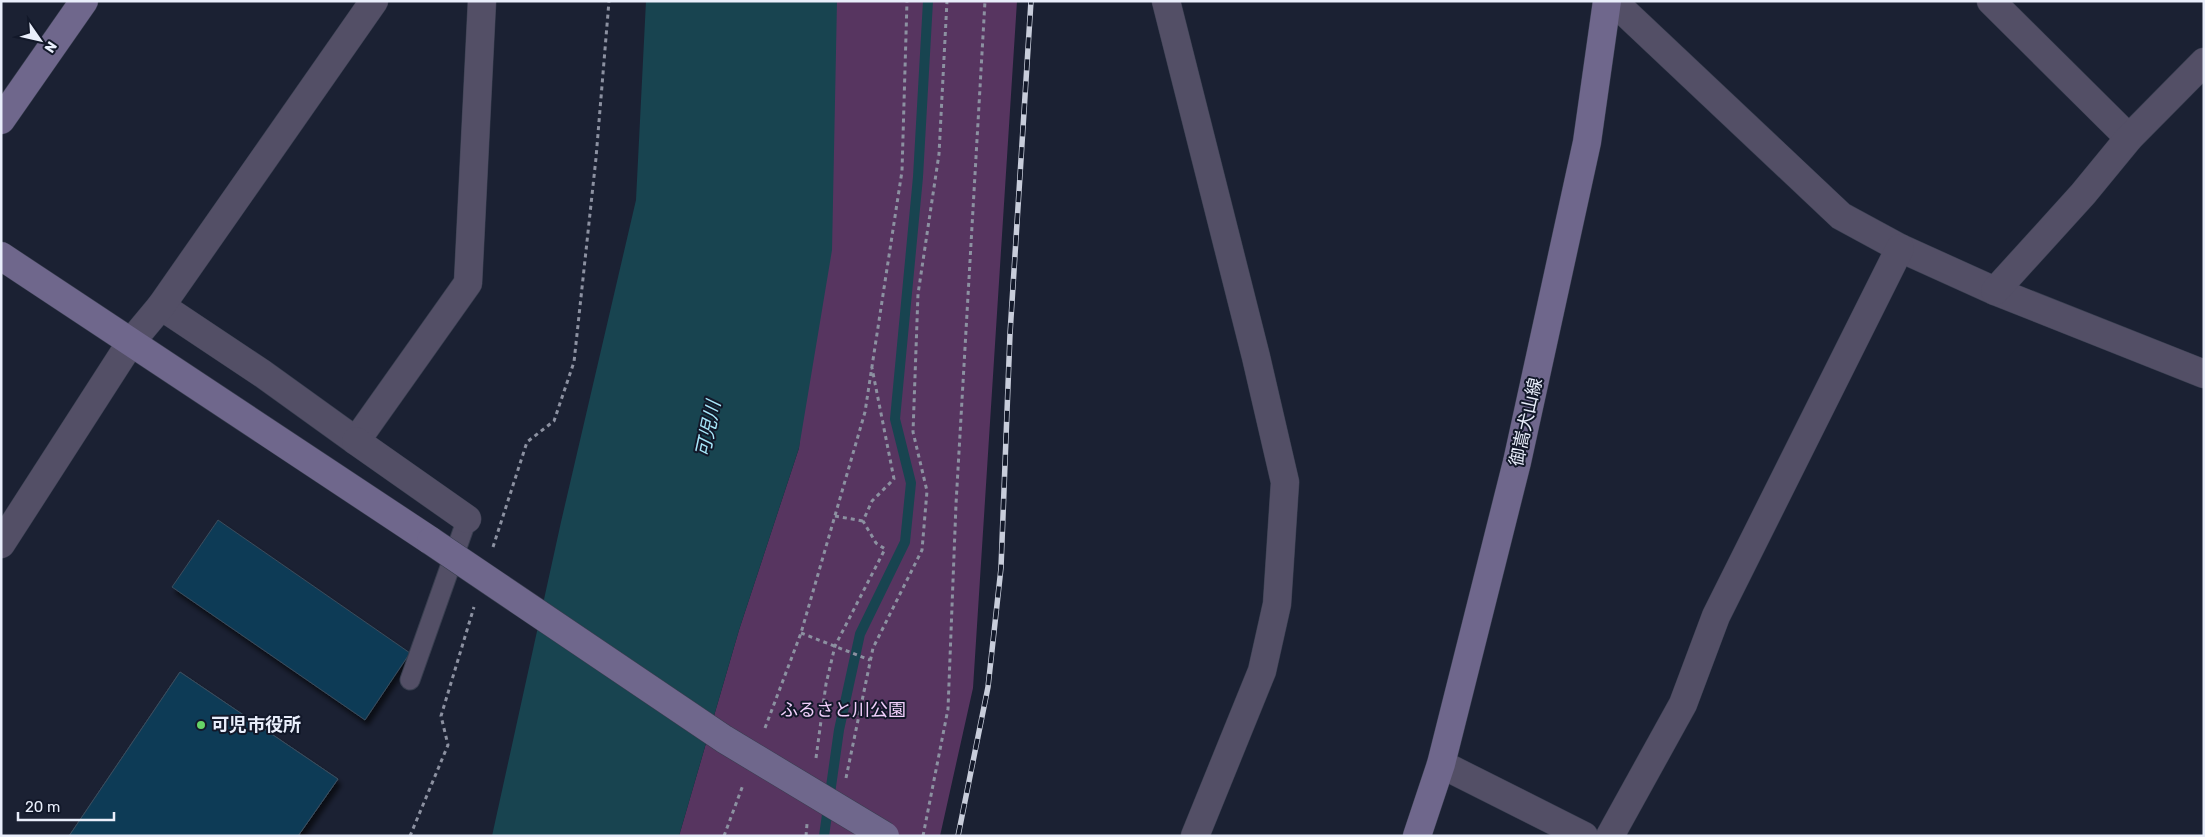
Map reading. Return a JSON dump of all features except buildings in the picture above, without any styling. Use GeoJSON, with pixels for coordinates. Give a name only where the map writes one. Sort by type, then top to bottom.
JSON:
{"type":"FeatureCollection","features":[{"type":"Feature","properties":{"kind":"street"},"geometry":{"type":"LineString","coordinates":[[1,120],[84,1]]}},
{"type":"Feature","properties":{"kind":"street"},"geometry":{"type":"LineString","coordinates":[[1,544],[131,342],[161,306],[374,1]]}},
{"type":"Feature","properties":{"kind":"street"},"geometry":{"type":"LineString","coordinates":[[356,441],[468,283],[482,1]]}},
{"type":"Feature","properties":{"kind":"street"},"geometry":{"type":"LineString","coordinates":[[1166,1],[1256,356],[1285,482],[1277,604],[1262,671],[1195,836]]}},
{"type":"Feature","properties":{"kind":"street","name":"御嵩犬山線"},"geometry":{"type":"LineString","coordinates":[[1417,836],[1441,764],[1517,462],[1565,251],[1587,142],[1606,1]]}},
{"type":"Feature","properties":{"kind":"street"},"geometry":{"type":"LineString","coordinates":[[1613,1],[1841,216],[1900,248],[1995,291],[2204,374]]}},
{"type":"Feature","properties":{"kind":"street"},"geometry":{"type":"LineString","coordinates":[[1991,1],[2129,138]]}},
{"type":"Feature","properties":{"kind":"street"},"geometry":{"type":"LineString","coordinates":[[1995,291],[2083,194],[2129,138],[2204,62]]}},
{"type":"Feature","properties":{"kind":"street"},"geometry":{"type":"LineString","coordinates":[[1610,836],[1683,704],[1716,616],[1900,248]]}},
{"type":"Feature","properties":{"kind":"street"},"geometry":{"type":"LineString","coordinates":[[1,256],[431,541],[724,739],[885,836]]}},
{"type":"Feature","properties":{"kind":"street"},"geometry":{"type":"LineString","coordinates":[[161,306],[263,374],[467,519]]}},
{"type":"Feature","properties":{"kind":"street"},"geometry":{"type":"LineString","coordinates":[[1441,764],[1584,836]]}},
{"type":"Feature","properties":{"kind":"lane"},"geometry":{"type":"LineString","coordinates":[[410,680],[467,519]]}},
{"type":"Feature","properties":{"kind":"path"},"geometry":{"type":"LineString","coordinates":[[491,553],[526,442],[554,421],[574,362],[596,158],[609,1]]}},
{"type":"Feature","properties":{"kind":"path"},"geometry":{"type":"LineString","coordinates":[[763,734],[802,633],[864,412],[902,171],[907,1]]}},
{"type":"Feature","properties":{"kind":"path"},"geometry":{"type":"LineString","coordinates":[[845,781],[873,648],[922,550],[927,491],[913,432],[918,294],[939,154],[947,1]]}},
{"type":"Feature","properties":{"kind":"path"},"geometry":{"type":"LineString","coordinates":[[923,836],[948,709],[956,504],[985,1]]}},
{"type":"Feature","properties":{"kind":"path"},"geometry":{"type":"LineString","coordinates":[[863,521],[872,501],[894,479],[872,366]]}},
{"type":"Feature","properties":{"kind":"path"},"geometry":{"type":"LineString","coordinates":[[816,760],[826,684],[835,646],[885,549],[876,543],[863,521],[835,516]]}},
{"type":"Feature","properties":{"kind":"path"},"geometry":{"type":"LineString","coordinates":[[410,836],[448,745],[441,716],[477,598]]}},
{"type":"Feature","properties":{"kind":"path"},"geometry":{"type":"LineString","coordinates":[[802,633],[870,660]]}},
{"type":"Feature","properties":{"kind":"path"},"geometry":{"type":"LineString","coordinates":[[724,836],[745,780]]}},
{"type":"Feature","properties":{"kind":"path"},"geometry":{"type":"LineString","coordinates":[[806,836],[808,817]]}},
{"type":"Feature","properties":{"kind":"green space","name":"ふるさと川公園"},"geometry":{"type":"Polygon","coordinates":[[[836,1],[1017,1],[973,688],[940,836],[679,836],[739,630],[799,448],[836,1]]]}},
{"type":"Feature","properties":{"kind":"water","name":"可児川"},"geometry":{"type":"Polygon","coordinates":[[[646,1],[837,1],[832,250],[799,448],[739,630],[679,836],[492,836],[561,522],[636,200],[646,1]]]}},
{"type":"Feature","properties":{"kind":"waterway"},"geometry":{"type":"LineString","coordinates":[[824,836],[839,730],[860,634],[905,542],[911,483],[895,419],[918,177],[928,1]]}},
{"type":"Feature","properties":{"kind":"railway"},"geometry":{"type":"LineString","coordinates":[[958,836],[988,687],[1001,568],[1010,334],[1031,1]]}},
{"type":"Feature","properties":{"kind":"place","name":"可児市役所"},"geometry":{"type":"Point","coordinates":[201,725]}}]}
